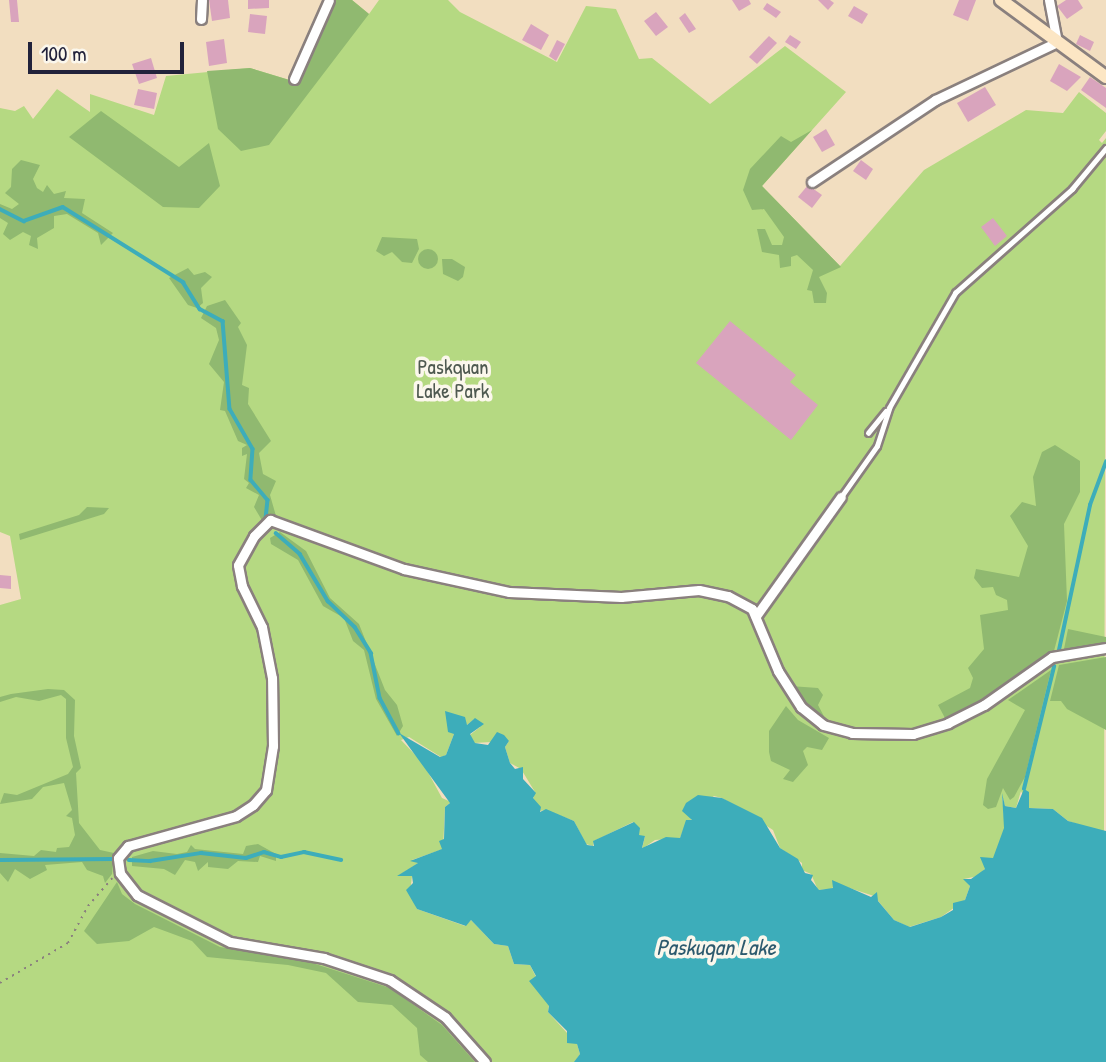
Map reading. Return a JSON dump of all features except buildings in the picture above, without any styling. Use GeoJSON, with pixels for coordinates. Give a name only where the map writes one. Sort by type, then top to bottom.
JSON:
{"type":"FeatureCollection","features":[{"type":"Feature","properties":{"kind":"street"},"geometry":{"type":"LineString","coordinates":[[201,19],[202,0]]}},
{"type":"Feature","properties":{"kind":"street"},"geometry":{"type":"LineString","coordinates":[[294,79],[328,0]]}},
{"type":"Feature","properties":{"kind":"street"},"geometry":{"type":"LineString","coordinates":[[1001,0],[1106,77]]}},
{"type":"Feature","properties":{"kind":"street"},"geometry":{"type":"LineString","coordinates":[[1052,1],[1057,41]]}},
{"type":"Feature","properties":{"kind":"street"},"geometry":{"type":"LineString","coordinates":[[812,182],[935,100],[1057,41]]}},
{"type":"Feature","properties":{"kind":"street"},"geometry":{"type":"LineString","coordinates":[[756,616],[841,498]]}},
{"type":"Feature","properties":{"kind":"street"},"geometry":{"type":"LineString","coordinates":[[485,1062],[445,1017],[390,980],[324,958],[218,937],[137,895],[119,870],[118,858],[128,846],[236,816],[253,805],[266,790],[273,746],[272,678],[262,627],[242,586],[239,565],[254,536],[270,520],[404,569],[467,584],[544,596],[713,591],[744,603],[756,616],[778,671],[812,718],[835,730],[867,735],[913,734],[948,723],[984,705],[1052,657],[1106,648]]}},
{"type":"Feature","properties":{"kind":"lane"},"geometry":{"type":"LineString","coordinates":[[868,433],[889,408],[965,280],[1025,234],[1072,189],[1106,148]]}},
{"type":"Feature","properties":{"kind":"lane"},"geometry":{"type":"LineString","coordinates":[[841,498],[877,446],[889,408]]}},
{"type":"Feature","properties":{"kind":"path"},"geometry":{"type":"LineString","coordinates":[[0,984],[68,943],[88,906],[119,870]]}},
{"type":"Feature","properties":{"kind":"green space","name":"Paskquan Lake Park"},"geometry":{"type":"Polygon","coordinates":[[[335,0],[352,0],[369,14],[379,0],[448,0],[460,12],[557,62],[586,6],[616,9],[639,59],[652,58],[710,104],[785,46],[846,92],[762,186],[840,266],[924,170],[1026,110],[1063,113],[1079,92],[1106,113],[1106,131],[1099,140],[1102,143],[1106,138],[1104,833],[1068,821],[1053,809],[1029,808],[1021,791],[1016,808],[1005,806],[1002,795],[1005,828],[994,859],[978,876],[964,879],[970,886],[965,900],[941,917],[909,927],[894,920],[874,896],[837,884],[831,889],[818,890],[811,874],[802,870],[802,863],[780,848],[773,830],[722,798],[714,796],[688,813],[692,821],[686,823],[680,838],[655,840],[642,849],[645,836],[639,837],[633,822],[594,841],[593,846],[586,844],[574,821],[546,810],[539,811],[533,799],[535,792],[521,769],[510,763],[505,747],[509,741],[474,743],[470,735],[480,727],[474,719],[467,725],[446,712],[454,734],[446,755],[441,757],[409,737],[401,740],[423,763],[442,798],[451,802],[445,807],[443,849],[412,860],[420,862],[401,874],[412,876],[410,893],[417,909],[465,926],[471,920],[494,944],[508,946],[514,964],[530,965],[536,977],[530,981],[549,1005],[548,1012],[577,1044],[580,1054],[575,1062],[0,1062],[0,605],[21,599],[10,536],[0,532],[0,108],[15,111],[24,106],[33,119],[57,89],[90,112],[90,94],[154,115],[166,76],[250,68],[296,82],[335,0]]]}},
{"type":"Feature","properties":{"kind":"green space"},"geometry":{"type":"Polygon","coordinates":[[[335,0],[352,0],[369,14],[269,145],[241,151],[218,129],[207,71],[250,68],[296,82],[335,0]]]}},
{"type":"Feature","properties":{"kind":"green space"},"geometry":{"type":"Polygon","coordinates":[[[101,111],[179,167],[209,143],[220,186],[199,208],[163,207],[69,137],[101,111]]]}},
{"type":"Feature","properties":{"kind":"green space"},"geometry":{"type":"Polygon","coordinates":[[[812,130],[762,186],[841,267],[819,277],[827,293],[826,303],[814,303],[812,291],[807,290],[813,270],[797,255],[791,257],[791,266],[780,268],[779,255],[762,252],[757,229],[765,229],[772,245],[782,245],[784,237],[764,209],[752,210],[743,190],[750,169],[781,136],[791,142],[812,130]]]}},
{"type":"Feature","properties":{"kind":"green space"},"geometry":{"type":"Polygon","coordinates":[[[21,160],[40,165],[33,179],[37,188],[43,192],[47,185],[54,194],[66,191],[64,198],[85,199],[82,213],[113,233],[101,245],[98,233],[67,214],[54,216],[54,228],[37,238],[38,249],[29,245],[31,236],[23,232],[10,240],[3,234],[8,223],[0,218],[0,204],[12,209],[19,204],[5,193],[11,187],[12,169],[21,160]]]}},
{"type":"Feature","properties":{"kind":"green space"},"geometry":{"type":"Polygon","coordinates":[[[382,237],[417,239],[419,249],[412,263],[402,262],[392,252],[384,256],[376,251],[382,237]]]}},
{"type":"Feature","properties":{"kind":"green space"},"geometry":{"type":"Polygon","coordinates":[[[428,249],[435,252],[438,259],[435,266],[428,269],[421,266],[418,259],[421,252],[428,249]]]}},
{"type":"Feature","properties":{"kind":"green space"},"geometry":{"type":"Polygon","coordinates":[[[442,259],[452,259],[465,267],[463,277],[458,281],[443,274],[442,259]]]}},
{"type":"Feature","properties":{"kind":"green space"},"geometry":{"type":"Polygon","coordinates":[[[188,268],[194,275],[205,272],[212,277],[201,288],[203,303],[197,308],[188,305],[169,278],[188,268]]]}},
{"type":"Feature","properties":{"kind":"green space"},"geometry":{"type":"Polygon","coordinates":[[[225,300],[241,323],[238,327],[247,345],[242,385],[249,388],[248,404],[271,441],[259,453],[263,474],[276,481],[270,495],[276,516],[263,522],[254,507],[259,495],[246,488],[249,483],[244,479],[247,454],[242,456],[242,448],[247,445],[238,441],[225,411],[220,410],[224,382],[209,364],[219,340],[216,328],[201,318],[207,306],[225,300]]]}},
{"type":"Feature","properties":{"kind":"green space"},"geometry":{"type":"Polygon","coordinates":[[[1055,445],[1080,461],[1080,492],[1064,524],[1067,601],[1054,651],[983,702],[945,718],[938,705],[970,688],[973,678],[968,668],[984,649],[980,615],[1008,610],[1007,600],[996,595],[993,587],[982,588],[974,578],[976,569],[1019,577],[1028,546],[1010,516],[1022,502],[1036,506],[1033,477],[1042,452],[1055,445]]]}},
{"type":"Feature","properties":{"kind":"green space"},"geometry":{"type":"Polygon","coordinates":[[[87,507],[109,508],[104,514],[20,540],[19,534],[79,515],[87,507]]]}},
{"type":"Feature","properties":{"kind":"green space"},"geometry":{"type":"Polygon","coordinates":[[[280,532],[306,551],[330,598],[359,624],[385,690],[397,705],[403,726],[397,736],[376,699],[364,650],[353,641],[344,618],[323,606],[298,560],[271,544],[270,538],[280,532]]]}},
{"type":"Feature","properties":{"kind":"green space"},"geometry":{"type":"Polygon","coordinates":[[[1068,629],[1106,637],[1106,646],[1064,649],[1068,629]]]}},
{"type":"Feature","properties":{"kind":"green space"},"geometry":{"type":"Polygon","coordinates":[[[1106,657],[1106,730],[1067,709],[1061,701],[1050,701],[1059,665],[1106,657]]]}},
{"type":"Feature","properties":{"kind":"green space"},"geometry":{"type":"Polygon","coordinates":[[[1051,670],[1025,777],[1014,797],[1010,800],[1003,788],[996,807],[988,809],[983,805],[987,779],[1025,710],[1008,700],[1051,670]]]}},
{"type":"Feature","properties":{"kind":"green space"},"geometry":{"type":"Polygon","coordinates":[[[790,686],[818,688],[823,695],[818,705],[828,724],[803,705],[790,686]]]}},
{"type":"Feature","properties":{"kind":"green space"},"geometry":{"type":"Polygon","coordinates":[[[48,689],[64,690],[75,700],[74,736],[81,768],[76,773],[79,823],[100,850],[114,853],[112,874],[105,883],[103,876],[87,870],[82,862],[45,865],[47,870],[30,879],[15,869],[8,882],[0,873],[0,853],[34,856],[41,850],[56,852],[57,848],[69,847],[75,835],[72,818],[66,816],[72,810],[64,783],[43,787],[32,799],[0,804],[4,793],[17,795],[68,774],[73,767],[66,738],[66,699],[61,695],[39,701],[16,697],[0,702],[0,697],[11,694],[48,689]]]}},
{"type":"Feature","properties":{"kind":"green space"},"geometry":{"type":"Polygon","coordinates":[[[786,706],[798,720],[829,738],[822,750],[807,747],[803,751],[808,765],[793,782],[783,779],[790,770],[771,761],[769,752],[769,731],[786,706]]]}},
{"type":"Feature","properties":{"kind":"green space"},"geometry":{"type":"Polygon","coordinates":[[[258,844],[276,854],[276,861],[260,856],[258,862],[238,861],[228,869],[208,867],[208,862],[198,871],[195,862],[185,860],[175,875],[164,869],[132,866],[132,857],[153,851],[177,854],[187,852],[191,845],[195,849],[243,854],[246,846],[258,844]]]}},
{"type":"Feature","properties":{"kind":"green space"},"geometry":{"type":"Polygon","coordinates":[[[117,882],[122,894],[135,904],[220,947],[303,960],[390,988],[442,1025],[475,1062],[428,1062],[420,1055],[417,1028],[392,1005],[358,1002],[326,973],[288,965],[207,957],[192,941],[154,927],[129,941],[97,944],[84,931],[117,882]]]}},
{"type":"Feature","properties":{"kind":"water","name":"Paskuqan Lake"},"geometry":{"type":"Polygon","coordinates":[[[445,711],[465,717],[467,725],[475,718],[484,724],[470,734],[475,743],[488,745],[497,732],[504,735],[509,741],[505,747],[510,763],[515,769],[523,767],[523,779],[536,793],[533,798],[541,807],[540,812],[546,809],[574,821],[587,845],[594,846],[593,841],[634,822],[640,828],[639,835],[645,836],[642,848],[666,837],[680,838],[686,820],[692,820],[682,811],[686,803],[698,795],[722,798],[762,818],[780,848],[798,859],[805,873],[813,875],[811,880],[819,890],[833,888],[832,880],[871,897],[877,892],[878,901],[894,920],[910,927],[941,917],[953,910],[953,903],[965,900],[970,886],[963,879],[971,879],[985,869],[980,857],[993,858],[1004,828],[1002,793],[1005,806],[1016,808],[1024,789],[1029,792],[1029,808],[1053,809],[1068,821],[1106,831],[1106,1062],[574,1062],[580,1054],[577,1044],[567,1043],[567,1031],[548,1012],[549,1006],[529,981],[536,976],[530,965],[514,964],[508,946],[494,944],[471,920],[466,926],[417,909],[406,890],[413,883],[412,876],[397,876],[418,863],[410,861],[442,849],[439,841],[444,839],[445,807],[450,803],[399,733],[440,757],[446,755],[454,734],[448,732],[445,711]]]}},
{"type":"Feature","properties":{"kind":"waterway"},"geometry":{"type":"LineString","coordinates":[[0,209],[24,221],[63,207],[183,282],[200,309],[223,321],[230,409],[253,449],[251,480],[268,500],[266,519]]}},
{"type":"Feature","properties":{"kind":"waterway"},"geometry":{"type":"LineString","coordinates":[[1059,650],[1090,505],[1106,462]]}},
{"type":"Feature","properties":{"kind":"waterway"},"geometry":{"type":"LineString","coordinates":[[276,533],[300,554],[328,601],[355,627],[371,653],[380,698],[399,733]]}},
{"type":"Feature","properties":{"kind":"waterway"},"geometry":{"type":"LineString","coordinates":[[1024,789],[1054,667]]}},
{"type":"Feature","properties":{"kind":"waterway"},"geometry":{"type":"LineString","coordinates":[[129,860],[150,861],[201,853],[246,858],[264,852],[281,857],[304,852],[341,860]]}},
{"type":"Feature","properties":{"kind":"waterway"},"geometry":{"type":"LineString","coordinates":[[0,860],[113,859]]}}]}
